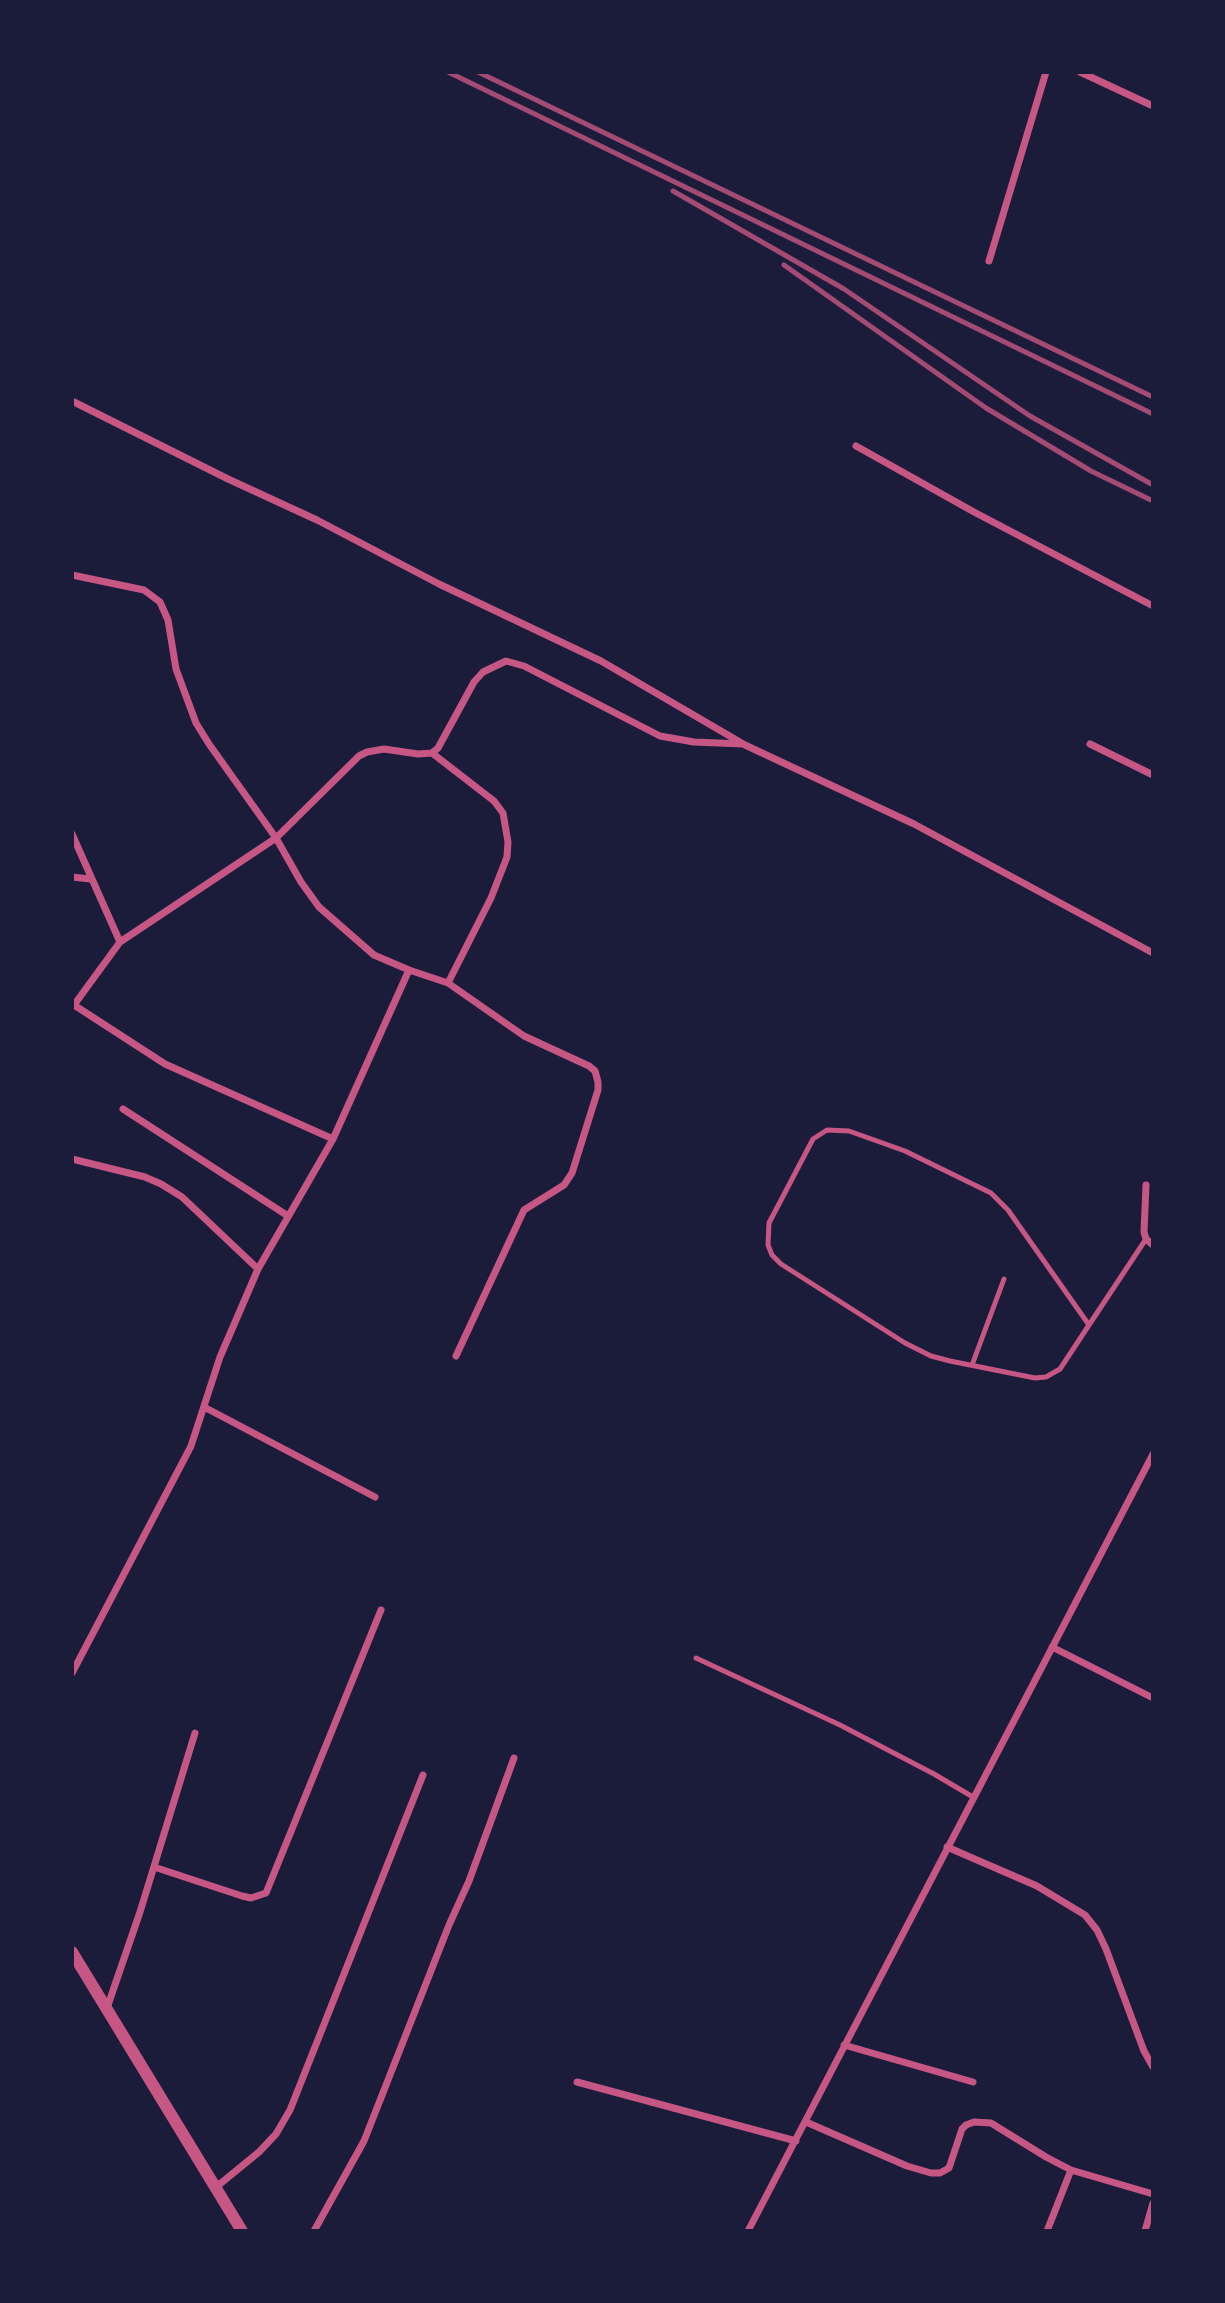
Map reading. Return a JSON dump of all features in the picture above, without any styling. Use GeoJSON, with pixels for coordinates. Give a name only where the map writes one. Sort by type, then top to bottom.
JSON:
{"type":"FeatureCollection","features":[{"type":"Feature","properties":{"kind":"street"},"geometry":{"type":"LineString","coordinates":[[989,261],[1046,72]]}},
{"type":"Feature","properties":{"kind":"street"},"geometry":{"type":"LineString","coordinates":[[1080,72],[1153,106]]}},
{"type":"Feature","properties":{"kind":"street"},"geometry":{"type":"LineString","coordinates":[[72,401],[601,661],[745,744],[914,824],[1153,953]]}},
{"type":"Feature","properties":{"kind":"street"},"geometry":{"type":"LineString","coordinates":[[856,446],[974,512],[1153,606]]}},
{"type":"Feature","properties":{"kind":"street"},"geometry":{"type":"LineString","coordinates":[[72,575],[144,590],[160,602],[168,620],[176,669],[197,723],[319,907],[374,955],[447,983],[524,1036],[595,1071],[598,1082],[595,1101],[572,1173],[564,1185],[524,1210],[456,1356]]}},
{"type":"Feature","properties":{"kind":"street"},"geometry":{"type":"LineString","coordinates":[[332,1139],[164,1064],[73,1005],[121,942],[275,838],[359,756],[384,749],[418,754],[432,753],[438,748],[482,672],[506,661],[524,666],[660,736],[694,742],[745,744]]}},
{"type":"Feature","properties":{"kind":"street"},"geometry":{"type":"LineString","coordinates":[[1090,744],[1153,775]]}},
{"type":"Feature","properties":{"kind":"street"},"geometry":{"type":"LineString","coordinates":[[432,753],[494,801],[503,813],[508,842],[507,857],[491,898],[447,983]]}},
{"type":"Feature","properties":{"kind":"street"},"geometry":{"type":"LineString","coordinates":[[72,834],[90,879],[121,942]]}},
{"type":"Feature","properties":{"kind":"street"},"geometry":{"type":"LineString","coordinates":[[72,877],[90,879]]}},
{"type":"Feature","properties":{"kind":"street"},"geometry":{"type":"LineString","coordinates":[[72,1674],[191,1446],[220,1357],[258,1269],[332,1139],[409,970]]}},
{"type":"Feature","properties":{"kind":"street"},"geometry":{"type":"LineString","coordinates":[[123,1109],[288,1216]]}},
{"type":"Feature","properties":{"kind":"street"},"geometry":{"type":"LineString","coordinates":[[72,1159],[145,1177],[161,1184],[182,1197],[258,1269]]}},
{"type":"Feature","properties":{"kind":"street"},"geometry":{"type":"LineString","coordinates":[[1146,1185],[1143,1222],[1146,1239],[1153,1245]]}},
{"type":"Feature","properties":{"kind":"street"},"geometry":{"type":"LineString","coordinates":[[204,1407],[375,1497]]}},
{"type":"Feature","properties":{"kind":"street"},"geometry":{"type":"LineString","coordinates":[[748,2231],[1153,1454]]}},
{"type":"Feature","properties":{"kind":"street"},"geometry":{"type":"LineString","coordinates":[[154,1867],[242,1896],[260,1896],[266,1893],[381,1610]]}},
{"type":"Feature","properties":{"kind":"street"},"geometry":{"type":"LineString","coordinates":[[1052,1647],[1153,1698]]}},
{"type":"Feature","properties":{"kind":"street"},"geometry":{"type":"LineString","coordinates":[[107,2009],[195,1733]]}},
{"type":"Feature","properties":{"kind":"street"},"geometry":{"type":"LineString","coordinates":[[314,2231],[364,2141],[469,1881],[514,1758]]}},
{"type":"Feature","properties":{"kind":"street"},"geometry":{"type":"LineString","coordinates":[[215,2188],[259,2152],[276,2134],[290,2110],[423,1775]]}},
{"type":"Feature","properties":{"kind":"street"},"geometry":{"type":"LineString","coordinates":[[947,1847],[1037,1886],[1085,1915],[1097,1930],[1106,1949],[1144,2051],[1153,2067]]}},
{"type":"Feature","properties":{"kind":"street"},"geometry":{"type":"LineString","coordinates":[[72,1952],[242,2231]]}},
{"type":"Feature","properties":{"kind":"street"},"geometry":{"type":"LineString","coordinates":[[844,2045],[973,2082]]}},
{"type":"Feature","properties":{"kind":"street"},"geometry":{"type":"LineString","coordinates":[[577,2082],[796,2141]]}},
{"type":"Feature","properties":{"kind":"street"},"geometry":{"type":"LineString","coordinates":[[806,2122],[907,2166],[931,2173],[948,2168],[962,2129],[974,2122],[991,2123],[1071,2170],[1126,2188],[1153,2193]]}},
{"type":"Feature","properties":{"kind":"street"},"geometry":{"type":"LineString","coordinates":[[1047,2231],[1071,2170]]}},
{"type":"Feature","properties":{"kind":"street"},"geometry":{"type":"LineString","coordinates":[[1145,2231],[1153,2203]]}},
{"type":"Feature","properties":{"kind":"lane"},"geometry":{"type":"LineString","coordinates":[[1089,1325],[1008,1210],[991,1193],[905,1152],[849,1131],[827,1130],[813,1139],[769,1223],[768,1245],[772,1255],[781,1264],[905,1343],[931,1356],[1035,1378],[1045,1377],[1060,1369],[1146,1239]]}},
{"type":"Feature","properties":{"kind":"lane"},"geometry":{"type":"LineString","coordinates":[[972,1365],[1004,1279]]}},
{"type":"Feature","properties":{"kind":"lane"},"geometry":{"type":"LineString","coordinates":[[696,1658],[840,1725],[915,1763],[973,1797]]}},
{"type":"Feature","properties":{"kind":"railway"},"geometry":{"type":"LineString","coordinates":[[448,72],[1153,414]]}},
{"type":"Feature","properties":{"kind":"railway"},"geometry":{"type":"LineString","coordinates":[[478,72],[1153,397]]}},
{"type":"Feature","properties":{"kind":"railway"},"geometry":{"type":"LineString","coordinates":[[673,191],[844,289],[1030,416],[1153,485]]}},
{"type":"Feature","properties":{"kind":"railway"},"geometry":{"type":"LineString","coordinates":[[784,265],[986,408],[1091,471],[1153,501]]}}]}
